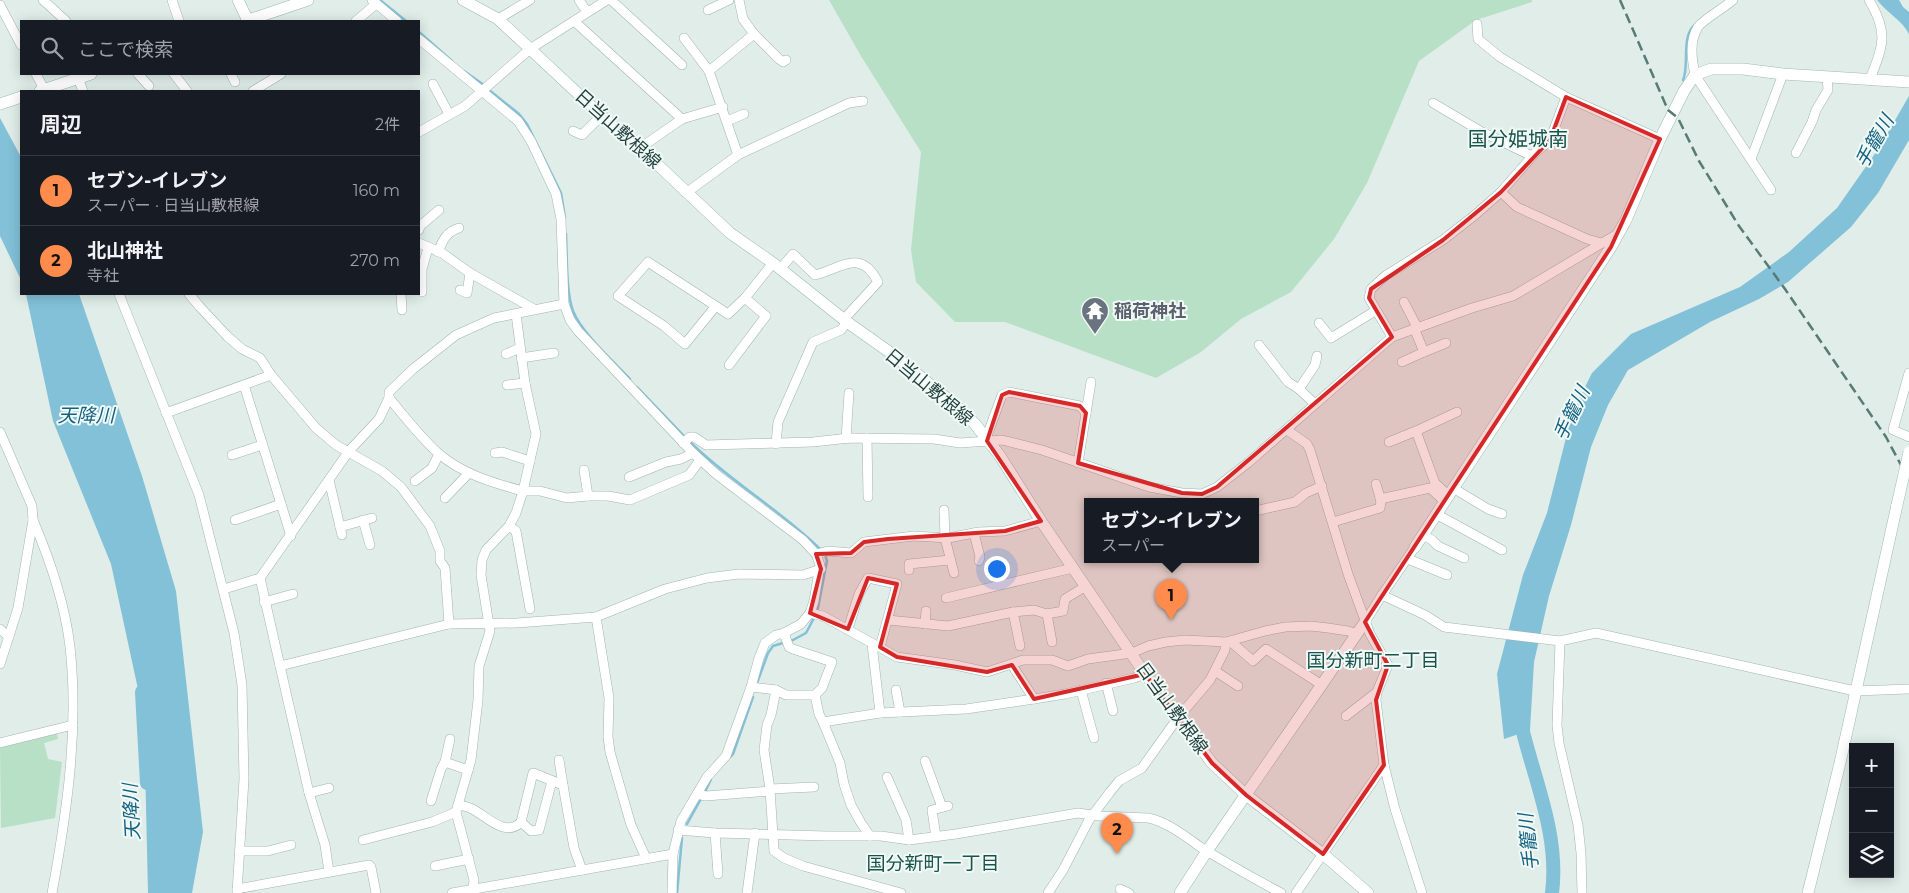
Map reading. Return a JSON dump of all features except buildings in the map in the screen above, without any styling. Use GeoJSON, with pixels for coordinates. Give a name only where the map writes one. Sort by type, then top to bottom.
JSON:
{"type":"FeatureCollection","features":[{"type":"Feature","properties":{"kind":"street"},"geometry":{"type":"LineString","coordinates":[[43,0],[65,20]]}},
{"type":"Feature","properties":{"kind":"street"},"geometry":{"type":"LineString","coordinates":[[172,0],[179,20]]}},
{"type":"Feature","properties":{"kind":"street"},"geometry":{"type":"LineString","coordinates":[[238,0],[247,20]]}},
{"type":"Feature","properties":{"kind":"street"},"geometry":{"type":"LineString","coordinates":[[250,20],[308,0]]}},
{"type":"Feature","properties":{"kind":"street","name":"日当山敷根線"},"geometry":{"type":"LineString","coordinates":[[463,0],[476,4],[498,19],[730,233],[896,356],[960,409],[975,424],[1000,456],[1145,674],[1212,763],[1246,795],[1323,854],[1362,891]]}},
{"type":"Feature","properties":{"kind":"street"},"geometry":{"type":"LineString","coordinates":[[498,19],[530,0]]}},
{"type":"Feature","properties":{"kind":"street"},"geometry":{"type":"LineString","coordinates":[[579,0],[587,12]]}},
{"type":"Feature","properties":{"kind":"street"},"geometry":{"type":"LineString","coordinates":[[420,131],[465,106],[530,49],[607,0]]}},
{"type":"Feature","properties":{"kind":"street"},"geometry":{"type":"LineString","coordinates":[[611,0],[682,65]]}},
{"type":"Feature","properties":{"kind":"street"},"geometry":{"type":"LineString","coordinates":[[708,10],[729,0]]}},
{"type":"Feature","properties":{"kind":"street"},"geometry":{"type":"LineString","coordinates":[[739,0],[743,19],[754,34],[779,59],[783,62],[786,60]]}},
{"type":"Feature","properties":{"kind":"street"},"geometry":{"type":"LineString","coordinates":[[1733,0],[1698,27],[1693,41],[1692,59],[1696,75],[1771,190]]}},
{"type":"Feature","properties":{"kind":"street"},"geometry":{"type":"LineString","coordinates":[[1869,0],[1881,25],[1882,39],[1881,53],[1872,80]]}},
{"type":"Feature","properties":{"kind":"street"},"geometry":{"type":"LineString","coordinates":[[357,20],[374,2],[396,20]]}},
{"type":"Feature","properties":{"kind":"street"},"geometry":{"type":"LineString","coordinates":[[0,5],[20,43]]}},
{"type":"Feature","properties":{"kind":"street"},"geometry":{"type":"LineString","coordinates":[[574,21],[682,118]]}},
{"type":"Feature","properties":{"kind":"street"},"geometry":{"type":"LineString","coordinates":[[1477,24],[1478,38],[1500,57],[1566,98],[1660,139]]}},
{"type":"Feature","properties":{"kind":"street"},"geometry":{"type":"LineString","coordinates":[[710,72],[754,34]]}},
{"type":"Feature","properties":{"kind":"street"},"geometry":{"type":"LineString","coordinates":[[684,38],[710,72],[738,155]]}},
{"type":"Feature","properties":{"kind":"street"},"geometry":{"type":"LineString","coordinates":[[420,40],[518,121],[531,141],[553,185],[561,219],[564,304],[570,320],[686,441],[697,457],[716,474],[821,553],[851,553],[864,542],[914,536],[945,538],[974,533],[1005,531],[1042,521]]}},
{"type":"Feature","properties":{"kind":"street"},"geometry":{"type":"LineString","coordinates":[[1180,893],[1207,851],[1366,622],[1577,300],[1626,220],[1660,139],[1684,91],[1696,75],[1711,69],[1743,69],[1783,74],[1909,82]]}},
{"type":"Feature","properties":{"kind":"street"},"geometry":{"type":"LineString","coordinates":[[1751,159],[1783,74]]}},
{"type":"Feature","properties":{"kind":"street"},"geometry":{"type":"LineString","coordinates":[[36,75],[43,90]]}},
{"type":"Feature","properties":{"kind":"street"},"geometry":{"type":"LineString","coordinates":[[46,90],[88,75]]}},
{"type":"Feature","properties":{"kind":"street"},"geometry":{"type":"LineString","coordinates":[[139,75],[149,86]]}},
{"type":"Feature","properties":{"kind":"street"},"geometry":{"type":"LineString","coordinates":[[175,75],[186,90]]}},
{"type":"Feature","properties":{"kind":"street"},"geometry":{"type":"LineString","coordinates":[[255,90],[279,75]]}},
{"type":"Feature","properties":{"kind":"street"},"geometry":{"type":"LineString","coordinates":[[1796,153],[1816,110],[1828,90],[1827,77]]}},
{"type":"Feature","properties":{"kind":"street"},"geometry":{"type":"LineString","coordinates":[[78,78],[83,90]]}},
{"type":"Feature","properties":{"kind":"street"},"geometry":{"type":"LineString","coordinates":[[432,84],[449,114]]}},
{"type":"Feature","properties":{"kind":"street"},"geometry":{"type":"LineString","coordinates":[[0,104],[20,97]]}},
{"type":"Feature","properties":{"kind":"street"},"geometry":{"type":"LineString","coordinates":[[1392,337],[1376,311],[1369,295],[1373,286],[1385,276],[1443,240],[1475,216],[1501,192],[1532,156],[1550,140],[1566,98]]}},
{"type":"Feature","properties":{"kind":"street"},"geometry":{"type":"LineString","coordinates":[[686,192],[738,155],[849,103],[863,101]]}},
{"type":"Feature","properties":{"kind":"street"},"geometry":{"type":"LineString","coordinates":[[1433,104],[1482,132],[1532,156]]}},
{"type":"Feature","properties":{"kind":"street"},"geometry":{"type":"LineString","coordinates":[[640,148],[682,118],[723,107]]}},
{"type":"Feature","properties":{"kind":"street"},"geometry":{"type":"LineString","coordinates":[[727,121],[744,114]]}},
{"type":"Feature","properties":{"kind":"street"},"geometry":{"type":"LineString","coordinates":[[573,131],[582,135],[601,116]]}},
{"type":"Feature","properties":{"kind":"street"},"geometry":{"type":"LineString","coordinates":[[1501,192],[1517,207],[1587,240],[1601,243]]}},
{"type":"Feature","properties":{"kind":"street"},"geometry":{"type":"LineString","coordinates":[[420,226],[439,210]]}},
{"type":"Feature","properties":{"kind":"street"},"geometry":{"type":"LineString","coordinates":[[438,252],[444,237],[450,231],[459,228]]}},
{"type":"Feature","properties":{"kind":"street"},"geometry":{"type":"LineString","coordinates":[[686,441],[694,437],[706,445],[776,444],[867,438],[934,439],[960,443],[1002,440],[1015,442],[1149,487],[1182,493],[1202,494],[1217,486],[1287,430],[1392,337],[1513,296],[1619,232]]}},
{"type":"Feature","properties":{"kind":"street"},"geometry":{"type":"LineString","coordinates":[[420,244],[446,256],[470,273],[534,309]]}},
{"type":"Feature","properties":{"kind":"street"},"geometry":{"type":"LineString","coordinates":[[422,292],[422,270],[428,248]]}},
{"type":"Feature","properties":{"kind":"street"},"geometry":{"type":"LineString","coordinates":[[715,307],[685,344],[664,326],[618,296],[648,262],[728,314],[777,266],[793,254],[815,275],[845,263],[861,263],[872,270],[878,282],[845,320],[841,330],[813,342],[778,422],[776,444]]}},
{"type":"Feature","properties":{"kind":"street"},"geometry":{"type":"LineString","coordinates":[[460,290],[468,293],[470,273]]}},
{"type":"Feature","properties":{"kind":"street"},"geometry":{"type":"LineString","coordinates":[[119,295],[199,495],[234,633],[242,685],[244,779],[237,891],[369,865],[376,893]]}},
{"type":"Feature","properties":{"kind":"street"},"geometry":{"type":"LineString","coordinates":[[190,295],[242,349],[260,358],[271,375],[316,428],[336,445],[382,471],[401,487],[430,526],[440,551],[440,561],[445,568],[449,624]]}},
{"type":"Feature","properties":{"kind":"street"},"geometry":{"type":"LineString","coordinates":[[401,295],[402,310]]}},
{"type":"Feature","properties":{"kind":"street"},"geometry":{"type":"LineString","coordinates":[[729,365],[766,316],[745,298]]}},
{"type":"Feature","properties":{"kind":"street"},"geometry":{"type":"LineString","coordinates":[[1404,302],[1424,352]]}},
{"type":"Feature","properties":{"kind":"street"},"geometry":{"type":"LineString","coordinates":[[224,589],[260,578],[291,536],[348,451],[378,419],[389,398],[389,392],[413,369],[456,335],[494,318],[564,304]]}},
{"type":"Feature","properties":{"kind":"street"},"geometry":{"type":"LineString","coordinates":[[1319,322],[1331,338],[1376,311]]}},
{"type":"Feature","properties":{"kind":"street"},"geometry":{"type":"LineString","coordinates":[[473,889],[474,880],[457,808],[471,760],[478,700],[479,666],[488,640],[490,623],[481,575],[482,560],[486,550],[509,526],[516,513],[536,434],[525,383],[516,314]]}},
{"type":"Feature","properties":{"kind":"street"},"geometry":{"type":"LineString","coordinates":[[1402,362],[1446,343]]}},
{"type":"Feature","properties":{"kind":"street"},"geometry":{"type":"LineString","coordinates":[[1259,345],[1288,382],[1299,389],[1315,404]]}},
{"type":"Feature","properties":{"kind":"street"},"geometry":{"type":"LineString","coordinates":[[506,354],[520,348]]}},
{"type":"Feature","properties":{"kind":"street"},"geometry":{"type":"LineString","coordinates":[[521,358],[554,353]]}},
{"type":"Feature","properties":{"kind":"street"},"geometry":{"type":"LineString","coordinates":[[1299,389],[1315,365],[1317,356]]}},
{"type":"Feature","properties":{"kind":"street"},"geometry":{"type":"LineString","coordinates":[[1909,374],[1893,430],[1909,436]]}},
{"type":"Feature","properties":{"kind":"street"},"geometry":{"type":"LineString","coordinates":[[166,413],[271,375]]}},
{"type":"Feature","properties":{"kind":"street"},"geometry":{"type":"LineString","coordinates":[[1078,463],[1091,382]]}},
{"type":"Feature","properties":{"kind":"street"},"geometry":{"type":"LineString","coordinates":[[507,385],[525,383]]}},
{"type":"Feature","properties":{"kind":"street"},"geometry":{"type":"LineString","coordinates":[[244,385],[291,536]]}},
{"type":"Feature","properties":{"kind":"street"},"geometry":{"type":"LineString","coordinates":[[987,441],[988,433],[1002,395],[1008,392],[1080,406],[1086,413]]}},
{"type":"Feature","properties":{"kind":"street"},"geometry":{"type":"LineString","coordinates":[[846,439],[849,393]]}},
{"type":"Feature","properties":{"kind":"street"},"geometry":{"type":"LineString","coordinates":[[389,398],[439,454],[469,473],[490,482],[523,491],[540,492],[567,498],[608,496],[630,500],[689,475],[697,457]]}},
{"type":"Feature","properties":{"kind":"street"},"geometry":{"type":"LineString","coordinates":[[1389,442],[1457,412]]}},
{"type":"Feature","properties":{"kind":"street"},"geometry":{"type":"LineString","coordinates":[[1287,430],[1307,444],[1322,486],[1348,574],[1370,634],[1388,665],[1377,692],[1376,700],[1384,765],[1395,809],[1422,893]]}},
{"type":"Feature","properties":{"kind":"street"},"geometry":{"type":"LineString","coordinates":[[1416,430],[1435,483],[1448,495]]}},
{"type":"Feature","properties":{"kind":"street"},"geometry":{"type":"LineString","coordinates":[[0,432],[32,506],[33,520],[18,608],[0,664]]}},
{"type":"Feature","properties":{"kind":"street"},"geometry":{"type":"LineString","coordinates":[[867,438],[868,497]]}},
{"type":"Feature","properties":{"kind":"street"},"geometry":{"type":"LineString","coordinates":[[232,455],[262,445]]}},
{"type":"Feature","properties":{"kind":"street"},"geometry":{"type":"LineString","coordinates":[[495,453],[502,452],[530,461]]}},
{"type":"Feature","properties":{"kind":"street"},"geometry":{"type":"LineString","coordinates":[[1808,893],[1840,763],[1909,452]]}},
{"type":"Feature","properties":{"kind":"street"},"geometry":{"type":"LineString","coordinates":[[416,481],[432,468],[439,454]]}},
{"type":"Feature","properties":{"kind":"street"},"geometry":{"type":"LineString","coordinates":[[629,477],[646,466],[697,457]]}},
{"type":"Feature","properties":{"kind":"street"},"geometry":{"type":"LineString","coordinates":[[584,470],[588,496]]}},
{"type":"Feature","properties":{"kind":"street"},"geometry":{"type":"LineString","coordinates":[[445,498],[469,473]]}},
{"type":"Feature","properties":{"kind":"street"},"geometry":{"type":"LineString","coordinates":[[329,480],[341,531],[362,520],[372,518]]}},
{"type":"Feature","properties":{"kind":"street"},"geometry":{"type":"LineString","coordinates":[[1332,522],[1380,508],[1376,484]]}},
{"type":"Feature","properties":{"kind":"street"},"geometry":{"type":"LineString","coordinates":[[1259,510],[1295,502],[1306,493],[1322,486]]}},
{"type":"Feature","properties":{"kind":"street"},"geometry":{"type":"LineString","coordinates":[[1380,499],[1430,488],[1502,514]]}},
{"type":"Feature","properties":{"kind":"street"},"geometry":{"type":"LineString","coordinates":[[234,520],[281,504]]}},
{"type":"Feature","properties":{"kind":"street"},"geometry":{"type":"LineString","coordinates":[[944,510],[945,538],[954,574]]}},
{"type":"Feature","properties":{"kind":"street"},"geometry":{"type":"LineString","coordinates":[[1436,514],[1502,550]]}},
{"type":"Feature","properties":{"kind":"street"},"geometry":{"type":"LineString","coordinates":[[33,520],[50,560],[70,646],[73,725],[65,824],[52,893]]}},
{"type":"Feature","properties":{"kind":"street"},"geometry":{"type":"LineString","coordinates":[[362,520],[370,545]]}},
{"type":"Feature","properties":{"kind":"street"},"geometry":{"type":"LineString","coordinates":[[509,526],[516,531],[530,609]]}},
{"type":"Feature","properties":{"kind":"street"},"geometry":{"type":"LineString","coordinates":[[974,533],[980,557],[979,561]]}},
{"type":"Feature","properties":{"kind":"street"},"geometry":{"type":"LineString","coordinates":[[1423,535],[1438,546],[1464,558]]}},
{"type":"Feature","properties":{"kind":"street"},"geometry":{"type":"LineString","coordinates":[[672,893],[673,854],[678,830],[700,795],[707,778],[726,756],[751,687],[759,658],[766,644],[776,635],[785,635],[811,614],[820,569],[821,553]]}},
{"type":"Feature","properties":{"kind":"street"},"geometry":{"type":"LineString","coordinates":[[1408,559],[1447,575]]}},
{"type":"Feature","properties":{"kind":"street"},"geometry":{"type":"LineString","coordinates":[[909,570],[909,564],[950,560]]}},
{"type":"Feature","properties":{"kind":"street"},"geometry":{"type":"LineString","coordinates":[[946,598],[1073,568]]}},
{"type":"Feature","properties":{"kind":"street"},"geometry":{"type":"LineString","coordinates":[[280,666],[449,624],[596,617],[665,590],[708,578],[738,574],[803,576],[820,569]]}},
{"type":"Feature","properties":{"kind":"street"},"geometry":{"type":"LineString","coordinates":[[260,578],[309,793],[325,845],[329,872]]}},
{"type":"Feature","properties":{"kind":"street"},"geometry":{"type":"LineString","coordinates":[[848,629],[859,594],[868,578],[897,584],[888,620],[876,646],[880,713]]}},
{"type":"Feature","properties":{"kind":"street"},"geometry":{"type":"LineString","coordinates":[[888,620],[948,626],[1013,612],[1034,610],[1046,614],[1063,611],[1065,599],[1086,586]]}},
{"type":"Feature","properties":{"kind":"street"},"geometry":{"type":"LineString","coordinates":[[264,602],[293,594]]}},
{"type":"Feature","properties":{"kind":"street"},"geometry":{"type":"LineString","coordinates":[[1382,595],[1425,615],[1444,627],[1558,641],[1591,633],[1602,634],[1855,691],[1909,689]]}},
{"type":"Feature","properties":{"kind":"street"},"geometry":{"type":"LineString","coordinates":[[925,624],[926,610]]}},
{"type":"Feature","properties":{"kind":"street"},"geometry":{"type":"LineString","coordinates":[[1013,612],[1020,646]]}},
{"type":"Feature","properties":{"kind":"street"},"geometry":{"type":"LineString","coordinates":[[811,614],[823,616],[897,657],[955,665],[987,672],[1023,660],[1052,660],[1068,666],[1088,659],[1132,653],[1148,646],[1176,640],[1228,641],[1276,628],[1298,626],[1328,628],[1348,630],[1357,634]]}},
{"type":"Feature","properties":{"kind":"street"},"geometry":{"type":"LineString","coordinates":[[1046,614],[1052,642]]}},
{"type":"Feature","properties":{"kind":"street"},"geometry":{"type":"LineString","coordinates":[[596,617],[609,698],[608,737],[610,752],[632,825],[646,858]]}},
{"type":"Feature","properties":{"kind":"street"},"geometry":{"type":"LineString","coordinates":[[0,629],[9,637]]}},
{"type":"Feature","properties":{"kind":"street"},"geometry":{"type":"LineString","coordinates":[[751,687],[776,690],[786,695],[814,695],[822,688],[832,662],[789,647],[785,635]]}},
{"type":"Feature","properties":{"kind":"street"},"geometry":{"type":"LineString","coordinates":[[1048,893],[1063,870],[1089,820],[1119,781],[1142,768],[1177,719],[1210,680],[1228,641]]}},
{"type":"Feature","properties":{"kind":"street"},"geometry":{"type":"LineString","coordinates":[[1228,641],[1253,661],[1266,649],[1322,685]]}},
{"type":"Feature","properties":{"kind":"street"},"geometry":{"type":"LineString","coordinates":[[1558,641],[1557,724],[1559,743],[1578,825],[1582,893]]}},
{"type":"Feature","properties":{"kind":"street"},"geometry":{"type":"LineString","coordinates":[[1012,665],[1034,699]]}},
{"type":"Feature","properties":{"kind":"street"},"geometry":{"type":"LineString","coordinates":[[1215,671],[1238,686]]}},
{"type":"Feature","properties":{"kind":"street"},"geometry":{"type":"LineString","coordinates":[[823,722],[880,713],[966,709],[1034,699],[1081,690],[1145,674]]}},
{"type":"Feature","properties":{"kind":"street"},"geometry":{"type":"LineString","coordinates":[[1106,683],[1113,711]]}},
{"type":"Feature","properties":{"kind":"street"},"geometry":{"type":"LineString","coordinates":[[776,690],[772,715],[767,725],[764,750],[770,790],[774,851],[784,858],[804,866],[901,893]]}},
{"type":"Feature","properties":{"kind":"street"},"geometry":{"type":"LineString","coordinates":[[896,690],[900,712]]}},
{"type":"Feature","properties":{"kind":"street"},"geometry":{"type":"LineString","coordinates":[[1081,690],[1094,738]]}},
{"type":"Feature","properties":{"kind":"street"},"geometry":{"type":"LineString","coordinates":[[1346,716],[1377,692]]}},
{"type":"Feature","properties":{"kind":"street"},"geometry":{"type":"LineString","coordinates":[[814,695],[819,714],[840,763],[851,805],[860,824],[870,836]]}},
{"type":"Feature","properties":{"kind":"street"},"geometry":{"type":"LineString","coordinates":[[0,743],[73,725]]}},
{"type":"Feature","properties":{"kind":"street"},"geometry":{"type":"LineString","coordinates":[[431,801],[445,762],[450,739]]}},
{"type":"Feature","properties":{"kind":"street"},"geometry":{"type":"LineString","coordinates":[[559,760],[574,848],[582,870]]}},
{"type":"Feature","properties":{"kind":"street"},"geometry":{"type":"LineString","coordinates":[[925,761],[945,807],[932,810],[936,837]]}},
{"type":"Feature","properties":{"kind":"street"},"geometry":{"type":"LineString","coordinates":[[445,762],[468,770]]}},
{"type":"Feature","properties":{"kind":"street"},"geometry":{"type":"LineString","coordinates":[[1296,893],[1384,765]]}},
{"type":"Feature","properties":{"kind":"street"},"geometry":{"type":"LineString","coordinates":[[363,840],[432,822],[457,808],[469,808],[501,827],[511,828],[521,822],[533,773],[563,785]]}},
{"type":"Feature","properties":{"kind":"street"},"geometry":{"type":"LineString","coordinates":[[887,777],[906,820],[909,840]]}},
{"type":"Feature","properties":{"kind":"street"},"geometry":{"type":"LineString","coordinates":[[521,822],[531,832],[538,830],[552,781]]}},
{"type":"Feature","properties":{"kind":"street"},"geometry":{"type":"LineString","coordinates":[[700,795],[814,787]]}},
{"type":"Feature","properties":{"kind":"street"},"geometry":{"type":"LineString","coordinates":[[309,793],[329,788]]}},
{"type":"Feature","properties":{"kind":"street"},"geometry":{"type":"LineString","coordinates":[[678,830],[715,833],[881,836],[909,840],[1078,813],[1093,816],[1154,819],[1281,893]]}},
{"type":"Feature","properties":{"kind":"street"},"geometry":{"type":"LineString","coordinates":[[715,833],[718,874]]}},
{"type":"Feature","properties":{"kind":"street"},"geometry":{"type":"LineString","coordinates":[[747,893],[756,833]]}},
{"type":"Feature","properties":{"kind":"street"},"geometry":{"type":"LineString","coordinates":[[240,851],[286,849]]}},
{"type":"Feature","properties":{"kind":"street"},"geometry":{"type":"LineString","coordinates":[[452,893],[673,854]]}},
{"type":"Feature","properties":{"kind":"street"},"geometry":{"type":"LineString","coordinates":[[435,866],[469,859]]}},
{"type":"Feature","properties":{"kind":"street"},"geometry":{"type":"LineString","coordinates":[[1120,888],[1128,893]]}},
{"type":"Feature","properties":{"kind":"highlighted area"},"geometry":{"type":"Polygon","coordinates":[[[1566,97],[1660,139],[1611,247],[1365,622],[1388,665],[1376,700],[1384,765],[1323,854],[1246,795],[1212,763],[1145,674],[1034,699],[1012,665],[987,672],[897,657],[880,647],[897,584],[868,578],[848,629],[810,613],[821,569],[816,554],[851,553],[864,542],[1005,531],[1041,521],[987,441],[1002,395],[1009,392],[1080,406],[1086,413],[1078,463],[1182,493],[1202,494],[1217,487],[1392,337],[1369,298],[1371,289],[1443,240],[1501,192],[1550,140],[1566,97]]]}},
{"type":"Feature","properties":{"kind":"green space"},"geometry":{"type":"Polygon","coordinates":[[[829,0],[1532,0],[1532,2],[1476,20],[1419,61],[1367,183],[1334,239],[1291,292],[1241,319],[1201,352],[1156,378],[1005,322],[955,322],[916,282],[911,250],[921,152],[861,56],[829,0]]]}},
{"type":"Feature","properties":{"kind":"green space"},"geometry":{"type":"Polygon","coordinates":[[[56,729],[58,739],[44,743],[48,759],[62,762],[55,818],[1,828],[0,745],[56,729]]]}},
{"type":"Feature","properties":{"kind":"water"},"geometry":{"type":"Polygon","coordinates":[[[1877,0],[1899,0],[1909,12],[1909,34],[1906,29],[1877,0]]]}},
{"type":"Feature","properties":{"kind":"water"},"geometry":{"type":"Polygon","coordinates":[[[1909,96],[1909,140],[1878,193],[1851,227],[1788,282],[1759,299],[1710,322],[1628,370],[1608,405],[1591,447],[1571,525],[1549,596],[1534,662],[1530,730],[1504,739],[1497,674],[1523,575],[1547,513],[1569,426],[1579,399],[1592,373],[1631,334],[1740,287],[1789,252],[1837,208],[1879,148],[1909,96]]]}},
{"type":"Feature","properties":{"kind":"water"},"geometry":{"type":"Polygon","coordinates":[[[0,118],[20,155],[20,278],[0,236],[0,118]]]}},
{"type":"Feature","properties":{"kind":"water","name":"天降川"},"geometry":{"type":"Polygon","coordinates":[[[26,295],[79,295],[142,476],[176,591],[203,832],[192,893],[148,893],[144,717],[111,564],[53,421],[26,295]]]}},
{"type":"Feature","properties":{"kind":"waterway"},"geometry":{"type":"LineString","coordinates":[[380,0],[405,20]]}},
{"type":"Feature","properties":{"kind":"waterway"},"geometry":{"type":"LineString","coordinates":[[1683,80],[1688,35],[1696,24]]}},
{"type":"Feature","properties":{"kind":"waterway"},"geometry":{"type":"LineString","coordinates":[[420,33],[452,61]]}},
{"type":"Feature","properties":{"kind":"waterway"},"geometry":{"type":"LineString","coordinates":[[464,71],[484,85]]}},
{"type":"Feature","properties":{"kind":"waterway"},"geometry":{"type":"LineString","coordinates":[[489,90],[519,114],[527,124],[561,193],[565,218]]}},
{"type":"Feature","properties":{"kind":"waterway"},"geometry":{"type":"LineString","coordinates":[[566,234],[568,284],[573,311],[590,337],[630,379]]}},
{"type":"Feature","properties":{"kind":"waterway"},"geometry":{"type":"LineString","coordinates":[[637,387],[685,437]]}},
{"type":"Feature","properties":{"kind":"waterway"},"geometry":{"type":"LineString","coordinates":[[689,441],[821,550]]}},
{"type":"Feature","properties":{"kind":"waterway"},"geometry":{"type":"LineString","coordinates":[[817,613],[827,561],[825,555]]}},
{"type":"Feature","properties":{"kind":"waterway"},"geometry":{"type":"LineString","coordinates":[[757,683],[768,653],[773,646],[793,640],[806,633],[814,618]]}},
{"type":"Feature","properties":{"kind":"waterway","name":"天降川"},"geometry":{"type":"LineString","coordinates":[[142,692],[147,783]]}},
{"type":"Feature","properties":{"kind":"waterway"},"geometry":{"type":"LineString","coordinates":[[729,758],[733,754],[753,697]]}},
{"type":"Feature","properties":{"kind":"waterway","name":"手籠川"},"geometry":{"type":"LineString","coordinates":[[1519,715],[1548,825],[1552,848],[1552,893]]}},
{"type":"Feature","properties":{"kind":"waterway"},"geometry":{"type":"LineString","coordinates":[[705,792],[711,779]]}},
{"type":"Feature","properties":{"kind":"waterway"},"geometry":{"type":"LineString","coordinates":[[687,824],[702,797]]}},
{"type":"Feature","properties":{"kind":"waterway"},"geometry":{"type":"LineString","coordinates":[[677,893],[682,838]]}},
{"type":"Feature","properties":{"kind":"railway"},"geometry":{"type":"LineString","coordinates":[[1620,0],[1668,110],[1678,118],[1699,161],[1739,226],[1785,289],[1886,437],[1909,480]]}},
{"type":"Feature","properties":{"kind":"place","name":"稲荷神社"},"geometry":{"type":"Point","coordinates":[1095,335]}},
{"type":"Feature","properties":{"kind":"place","name":"セブン-イレブン"},"geometry":{"type":"Point","coordinates":[1171,620]}},
{"type":"Feature","properties":{"kind":"place","name":"北山神社"},"geometry":{"type":"Point","coordinates":[1117,854]}},
{"type":"Feature","properties":{"kind":"district","name":"国分姫城南"},"geometry":{"type":"Point","coordinates":[1518,139]}},
{"type":"Feature","properties":{"kind":"district","name":"国分新町二丁目"},"geometry":{"type":"Point","coordinates":[1373,660]}},
{"type":"Feature","properties":{"kind":"district","name":"国分新町一丁目"},"geometry":{"type":"Point","coordinates":[933,863]}}]}
